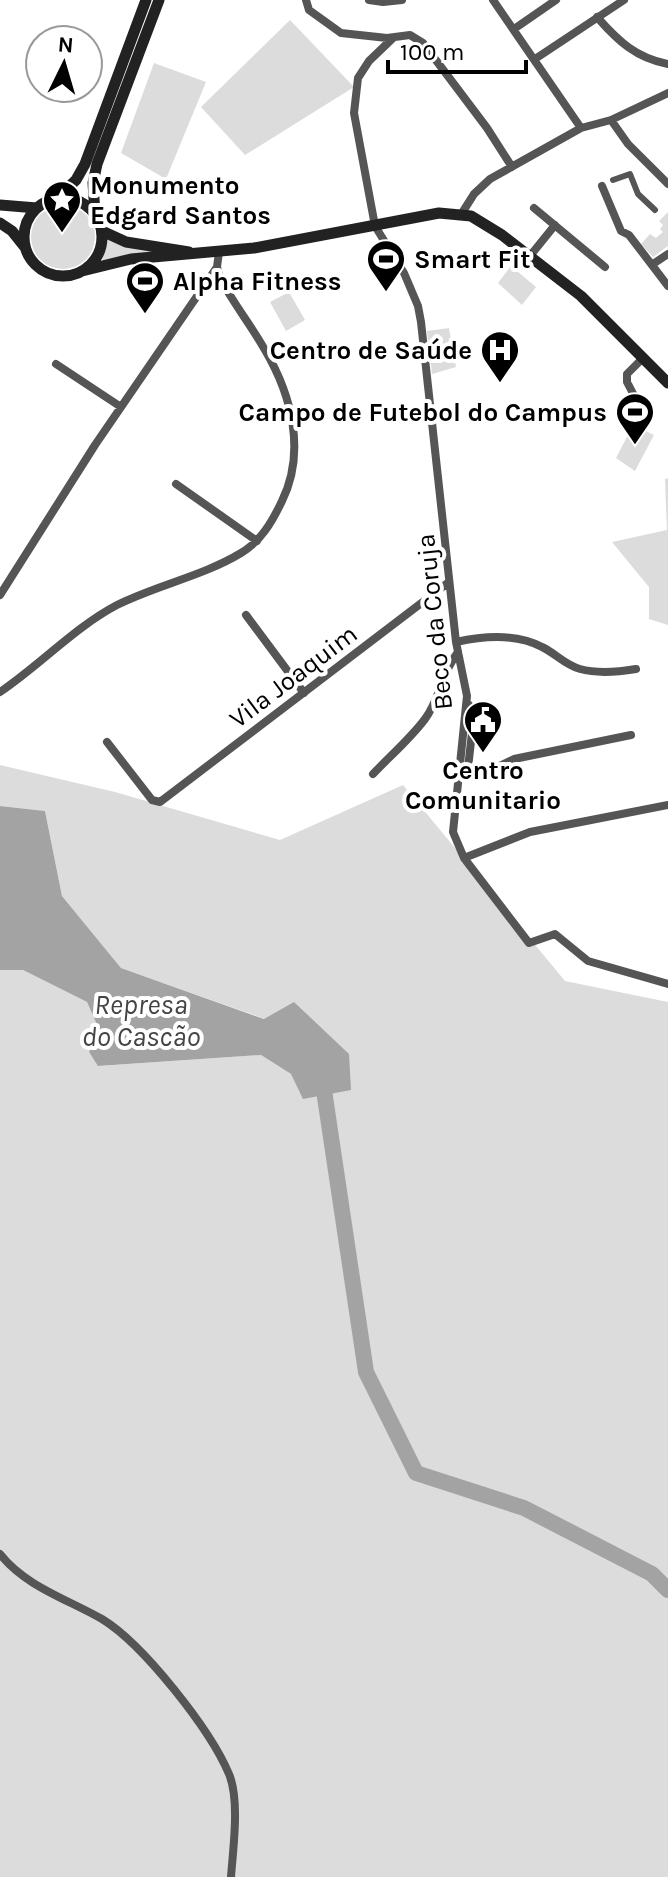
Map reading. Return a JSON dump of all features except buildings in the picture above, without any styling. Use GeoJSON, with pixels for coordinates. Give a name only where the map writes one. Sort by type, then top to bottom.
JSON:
{"type":"FeatureCollection","features":[{"type":"Feature","properties":{"kind":"main road"},"geometry":{"type":"LineString","coordinates":[[25,247],[24,232],[28,219],[37,208],[56,199],[76,180],[85,164],[146,0]]}},
{"type":"Feature","properties":{"kind":"main road"},"geometry":{"type":"LineString","coordinates":[[82,271],[94,261],[101,247],[102,231],[95,215],[93,183],[97,164],[159,0]]}},
{"type":"Feature","properties":{"kind":"main road"},"geometry":{"type":"LineString","coordinates":[[56,199],[71,199],[84,204],[95,215]]}},
{"type":"Feature","properties":{"kind":"main road"},"geometry":{"type":"LineString","coordinates":[[0,205],[37,208]]}},
{"type":"Feature","properties":{"kind":"main road"},"geometry":{"type":"LineString","coordinates":[[0,223],[12,231],[33,262],[47,273],[65,276],[131,259],[219,252],[439,213],[462,213],[489,226],[581,296],[642,359],[666,379]]}},
{"type":"Feature","properties":{"kind":"main road"},"geometry":{"type":"LineString","coordinates":[[102,231],[126,242],[189,253]]}},
{"type":"Feature","properties":{"kind":"street"},"geometry":{"type":"LineString","coordinates":[[306,0],[309,10],[341,33],[393,38],[410,35],[429,50],[512,167]]}},
{"type":"Feature","properties":{"kind":"street"},"geometry":{"type":"LineString","coordinates":[[369,0],[402,0]]}},
{"type":"Feature","properties":{"kind":"street"},"geometry":{"type":"LineString","coordinates":[[493,0],[581,128]]}},
{"type":"Feature","properties":{"kind":"street"},"geometry":{"type":"LineString","coordinates":[[514,29],[556,0]]}},
{"type":"Feature","properties":{"kind":"street"},"geometry":{"type":"LineString","coordinates":[[535,59],[624,0]]}},
{"type":"Feature","properties":{"kind":"street"},"geometry":{"type":"LineString","coordinates":[[597,17],[629,50],[668,64]]}},
{"type":"Feature","properties":{"kind":"street"},"geometry":{"type":"LineString","coordinates":[[375,226],[354,113],[356,91],[363,69],[393,38]]}},
{"type":"Feature","properties":{"kind":"street"},"geometry":{"type":"LineString","coordinates":[[462,213],[481,186],[512,167],[581,128],[611,120],[668,93]]}},
{"type":"Feature","properties":{"kind":"street"},"geometry":{"type":"LineString","coordinates":[[611,120],[628,144],[668,184]]}},
{"type":"Feature","properties":{"kind":"street"},"geometry":{"type":"LineString","coordinates":[[613,180],[630,174],[638,194],[655,210]]}},
{"type":"Feature","properties":{"kind":"street"},"geometry":{"type":"LineString","coordinates":[[602,186],[616,224],[629,235],[668,286]]}},
{"type":"Feature","properties":{"kind":"street"},"geometry":{"type":"LineString","coordinates":[[534,208],[605,267]]}},
{"type":"Feature","properties":{"kind":"street"},"geometry":{"type":"LineString","coordinates":[[530,256],[555,225]]}},
{"type":"Feature","properties":{"kind":"street","name":"Beco da Coruja"},"geometry":{"type":"LineString","coordinates":[[375,226],[404,273],[418,306],[432,408],[449,582],[467,696],[453,832],[464,858],[529,943],[555,934],[588,961],[668,984]]}},
{"type":"Feature","properties":{"kind":"street"},"geometry":{"type":"LineString","coordinates":[[0,595],[121,407],[217,267],[219,252]]}},
{"type":"Feature","properties":{"kind":"street"},"geometry":{"type":"LineString","coordinates":[[653,264],[668,254]]}},
{"type":"Feature","properties":{"kind":"street"},"geometry":{"type":"LineString","coordinates":[[0,692],[97,617],[119,604],[233,558],[257,541],[275,514],[291,478],[295,459],[294,431],[283,389],[267,352],[225,288],[217,267]]}},
{"type":"Feature","properties":{"kind":"street"},"geometry":{"type":"LineString","coordinates":[[640,407],[627,382],[627,374],[642,359]]}},
{"type":"Feature","properties":{"kind":"street"},"geometry":{"type":"LineString","coordinates":[[56,364],[121,407]]}},
{"type":"Feature","properties":{"kind":"street"},"geometry":{"type":"LineString","coordinates":[[176,484],[257,541]]}},
{"type":"Feature","properties":{"kind":"street","name":"Vila Joaquim"},"geometry":{"type":"LineString","coordinates":[[107,742],[152,800],[162,801],[449,582]]}},
{"type":"Feature","properties":{"kind":"street"},"geometry":{"type":"LineString","coordinates":[[246,615],[304,693]]}},
{"type":"Feature","properties":{"kind":"street"},"geometry":{"type":"LineString","coordinates":[[373,774],[425,719],[439,694],[457,647],[483,638],[514,638],[543,647],[577,668],[617,672],[636,669]]}},
{"type":"Feature","properties":{"kind":"street"},"geometry":{"type":"LineString","coordinates":[[467,696],[473,724],[468,768],[474,775],[483,775],[514,759],[631,735]]}},
{"type":"Feature","properties":{"kind":"street"},"geometry":{"type":"LineString","coordinates":[[464,858],[530,832],[668,805]]}},
{"type":"Feature","properties":{"kind":"street"},"geometry":{"type":"LineString","coordinates":[[0,1554],[9,1565],[39,1587],[104,1621],[131,1642],[196,1718],[230,1776],[235,1825],[231,1877]]}},
{"type":"Feature","properties":{"kind":"shaded area"},"geometry":{"type":"Polygon","coordinates":[[[290,20],[354,87],[245,155],[201,107],[290,20]]]}},
{"type":"Feature","properties":{"kind":"shaded area"},"geometry":{"type":"Polygon","coordinates":[[[154,63],[206,82],[166,179],[121,153],[154,63]]]}},
{"type":"Feature","properties":{"kind":"shaded area"},"geometry":{"type":"Polygon","coordinates":[[[63,205],[86,214],[95,237],[86,260],[63,269],[40,260],[31,237],[40,214],[63,205]]]}},
{"type":"Feature","properties":{"kind":"shaded area"},"geometry":{"type":"Polygon","coordinates":[[[668,212],[668,246],[653,257],[641,244],[650,234],[656,238],[663,232],[659,221],[668,212]]]}},
{"type":"Feature","properties":{"kind":"shaded area"},"geometry":{"type":"Polygon","coordinates":[[[106,238],[125,247],[172,252],[125,255],[102,262],[106,238]]]}},
{"type":"Feature","properties":{"kind":"shaded area"},"geometry":{"type":"Polygon","coordinates":[[[511,266],[536,287],[522,305],[498,283],[511,266]]]}},
{"type":"Feature","properties":{"kind":"shaded area"},"geometry":{"type":"Polygon","coordinates":[[[289,292],[305,320],[286,331],[270,302],[289,292]]]}},
{"type":"Feature","properties":{"kind":"shaded area"},"geometry":{"type":"Polygon","coordinates":[[[449,328],[456,367],[432,374],[427,331],[449,328]]]}},
{"type":"Feature","properties":{"kind":"shaded area","name":"Campo de Futebol do Campus"},"geometry":{"type":"Polygon","coordinates":[[[633,425],[654,435],[635,471],[616,458],[633,425]]]}},
{"type":"Feature","properties":{"kind":"shaded area"},"geometry":{"type":"Polygon","coordinates":[[[668,478],[668,625],[649,619],[649,587],[612,542],[667,530],[665,479],[668,478]]]}},
{"type":"Feature","properties":{"kind":"shaded area"},"geometry":{"type":"Polygon","coordinates":[[[0,765],[115,792],[280,840],[403,785],[565,981],[668,1002],[668,1877],[0,1877],[0,970],[23,970],[87,1002],[98,1027],[89,1052],[99,1066],[261,1055],[291,1074],[265,1019],[121,968],[62,896],[45,811],[0,806],[0,765]]]}},
{"type":"Feature","properties":{"kind":"water","name":"Represa do Cascão"},"geometry":{"type":"Polygon","coordinates":[[[0,806],[45,811],[62,896],[121,968],[264,1019],[294,1002],[349,1054],[351,1090],[303,1099],[291,1074],[261,1055],[98,1066],[89,1052],[98,1027],[87,1002],[23,970],[0,970],[0,806]]]}},
{"type":"Feature","properties":{"kind":"waterway"},"geometry":{"type":"LineString","coordinates":[[322,1077],[366,1372],[416,1473],[524,1508],[652,1574],[668,1590]]}},
{"type":"Feature","properties":{"kind":"place","name":"Monumento Edgard Santos"},"geometry":{"type":"Point","coordinates":[62,234]}},
{"type":"Feature","properties":{"kind":"place","name":"Smart Fit"},"geometry":{"type":"Point","coordinates":[386,293]}},
{"type":"Feature","properties":{"kind":"place","name":"Alpha Fitness"},"geometry":{"type":"Point","coordinates":[145,315]}},
{"type":"Feature","properties":{"kind":"place","name":"Centro de Saúde"},"geometry":{"type":"Point","coordinates":[500,384]}},
{"type":"Feature","properties":{"kind":"place","name":"Campo de Futebol do Campus"},"geometry":{"type":"Point","coordinates":[635,446]}},
{"type":"Feature","properties":{"kind":"place","name":"Centro Comunitario"},"geometry":{"type":"Point","coordinates":[483,754]}}]}
